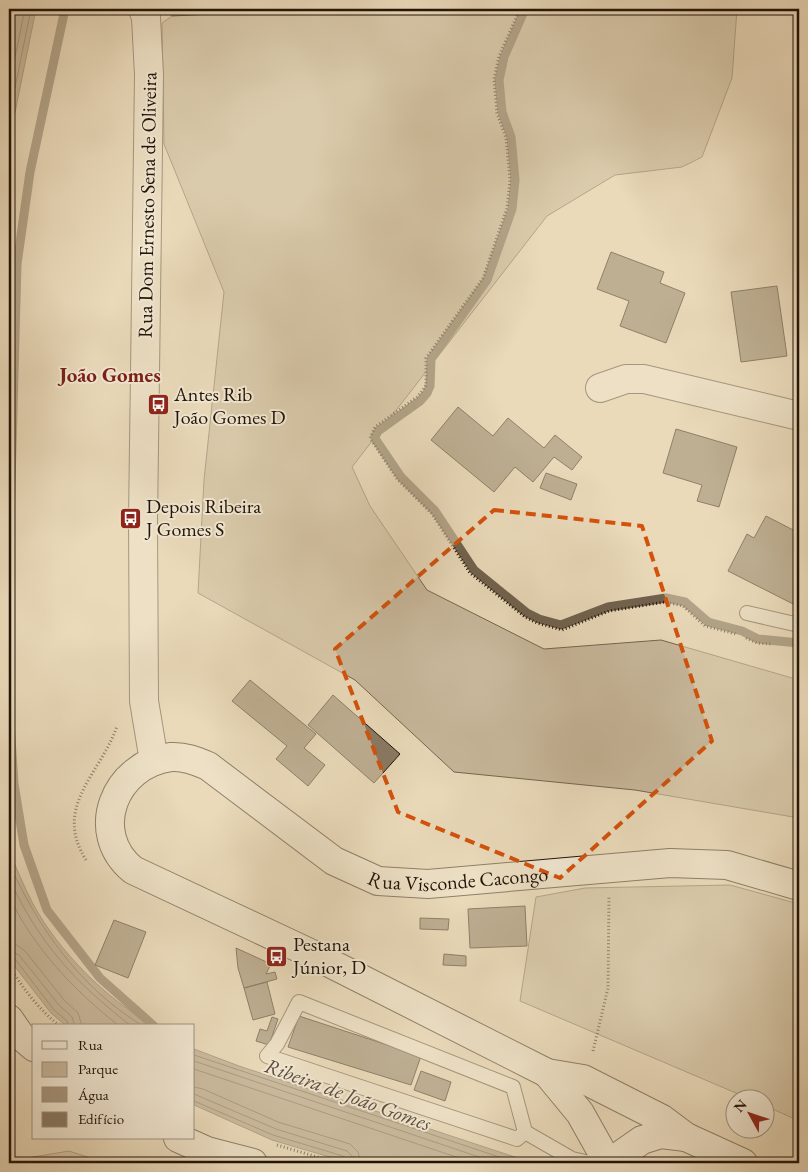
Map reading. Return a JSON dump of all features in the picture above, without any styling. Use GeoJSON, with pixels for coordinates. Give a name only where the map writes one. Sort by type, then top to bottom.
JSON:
{"type":"FeatureCollection","features":[{"type":"Feature","properties":{"kind":"main road","name":"Rua Dom Ernesto Sena de Oliveira"},"geometry":{"type":"LineString","coordinates":[[143,9],[146,18],[149,75],[143,520],[144,701],[154,760]]}},
{"type":"Feature","properties":{"kind":"main road"},"geometry":{"type":"LineString","coordinates":[[600,388],[626,378],[644,379],[799,416]]}},
{"type":"Feature","properties":{"kind":"main road","name":"Rua Visconde Cacongo"},"geometry":{"type":"LineString","coordinates":[[154,760],[173,757],[191,759],[208,766],[334,862],[378,881],[428,884],[670,864],[727,865],[799,886]]}},
{"type":"Feature","properties":{"kind":"main road"},"geometry":{"type":"LineString","coordinates":[[154,760],[128,779],[118,793],[108,820],[114,848],[123,862],[133,870],[314,955],[547,1073],[582,1080],[662,1119],[686,1137],[743,1163]]}},
{"type":"Feature","properties":{"kind":"main road"},"geometry":{"type":"LineString","coordinates":[[9,1019],[20,1035],[32,1045]]}},
{"type":"Feature","properties":{"kind":"main road"},"geometry":{"type":"LineString","coordinates":[[547,1073],[580,1113],[608,1163],[642,1140],[661,1134],[686,1137]]}},
{"type":"Feature","properties":{"kind":"main road"},"geometry":{"type":"LineString","coordinates":[[182,1140],[207,1151],[253,1163]]}},
{"type":"Feature","properties":{"kind":"lane"},"geometry":{"type":"LineString","coordinates":[[747,613],[799,625]]}},
{"type":"Feature","properties":{"kind":"lane"},"geometry":{"type":"LineString","coordinates":[[525,1132],[517,1138],[267,1056],[277,1044],[299,1002],[513,1087],[525,1132],[572,1159],[590,1163]]}},
{"type":"Feature","properties":{"kind":"path"},"geometry":{"type":"LineString","coordinates":[[520,9],[499,56],[494,79],[497,113],[506,138],[510,180],[507,208],[483,278],[426,358],[426,385],[423,390],[417,397],[375,427],[370,438],[397,480],[432,514],[470,573],[531,620],[552,629],[562,630],[609,611],[666,602]]}},
{"type":"Feature","properties":{"kind":"path"},"geometry":{"type":"LineString","coordinates":[[91,866],[77,845],[75,809],[80,792],[112,739],[118,723]]}},
{"type":"Feature","properties":{"kind":"path"},"geometry":{"type":"LineString","coordinates":[[592,1054],[608,988],[608,869]]}},
{"type":"Feature","properties":{"kind":"path"},"geometry":{"type":"LineString","coordinates":[[9,966],[23,986],[58,1024]]}},
{"type":"Feature","properties":{"kind":"highlighted area"},"geometry":{"type":"Polygon","coordinates":[[[494,510],[642,526],[712,741],[560,878],[398,812],[335,649],[494,510]]]}},
{"type":"Feature","properties":{"kind":"green space"},"geometry":{"type":"Polygon","coordinates":[[[211,9],[737,9],[732,78],[702,157],[682,167],[615,175],[547,216],[352,467],[370,506],[427,590],[544,649],[661,640],[799,680],[799,818],[635,790],[454,772],[355,680],[198,593],[204,480],[224,292],[164,144],[162,23],[172,16],[211,13],[211,9]]]}},
{"type":"Feature","properties":{"kind":"green space"},"geometry":{"type":"Polygon","coordinates":[[[730,885],[799,904],[799,1121],[776,1111],[776,1090],[729,1090],[520,1001],[536,897],[585,888],[730,885]]]}},
{"type":"Feature","properties":{"kind":"green space"},"geometry":{"type":"Polygon","coordinates":[[[69,1151],[106,1163],[9,1163],[9,1161],[69,1151]]]}},
{"type":"Feature","properties":{"kind":"water"},"geometry":{"type":"Polygon","coordinates":[[[9,9],[36,9],[9,142],[9,9]]]}},
{"type":"Feature","properties":{"kind":"water"},"geometry":{"type":"Polygon","coordinates":[[[9,851],[33,904],[56,940],[101,988],[150,1024],[64,1024],[51,1013],[9,959],[9,851]]]}},
{"type":"Feature","properties":{"kind":"water"},"geometry":{"type":"Polygon","coordinates":[[[195,1049],[239,1066],[533,1163],[350,1163],[272,1140],[195,1105],[195,1049]]]}},
{"type":"Feature","properties":{"kind":"building"},"geometry":{"type":"Polygon","coordinates":[[[172,9],[211,9],[212,14],[172,16],[172,9]]]}},
{"type":"Feature","properties":{"kind":"building"},"geometry":{"type":"Polygon","coordinates":[[[611,252],[664,272],[660,283],[685,293],[666,343],[620,326],[629,301],[597,289],[611,252]]]}},
{"type":"Feature","properties":{"kind":"building"},"geometry":{"type":"Polygon","coordinates":[[[777,286],[787,356],[741,362],[731,292],[777,286]]]}},
{"type":"Feature","properties":{"kind":"building"},"geometry":{"type":"Polygon","coordinates":[[[458,407],[493,436],[508,418],[544,448],[555,435],[582,457],[572,470],[554,457],[533,482],[515,467],[494,492],[431,440],[458,407]]]}},
{"type":"Feature","properties":{"kind":"building"},"geometry":{"type":"Polygon","coordinates":[[[676,429],[737,447],[719,507],[697,501],[702,485],[663,473],[676,429]]]}},
{"type":"Feature","properties":{"kind":"building"},"geometry":{"type":"Polygon","coordinates":[[[546,473],[577,484],[571,500],[540,488],[546,473]]]}},
{"type":"Feature","properties":{"kind":"building"},"geometry":{"type":"Polygon","coordinates":[[[766,516],[799,533],[799,607],[728,571],[747,534],[754,538],[766,516]]]}},
{"type":"Feature","properties":{"kind":"building"},"geometry":{"type":"Polygon","coordinates":[[[250,680],[316,734],[304,748],[325,765],[308,786],[276,759],[287,746],[232,701],[250,680]]]}},
{"type":"Feature","properties":{"kind":"building"},"geometry":{"type":"Polygon","coordinates":[[[333,695],[400,754],[374,783],[308,725],[333,695]]]}},
{"type":"Feature","properties":{"kind":"building"},"geometry":{"type":"Polygon","coordinates":[[[525,906],[527,946],[470,948],[468,909],[525,906]]]}},
{"type":"Feature","properties":{"kind":"building"},"geometry":{"type":"Polygon","coordinates":[[[420,918],[449,919],[448,930],[420,929],[420,918]]]}},
{"type":"Feature","properties":{"kind":"building"},"geometry":{"type":"Polygon","coordinates":[[[114,920],[146,932],[128,978],[95,965],[114,920]]]}},
{"type":"Feature","properties":{"kind":"building"},"geometry":{"type":"Polygon","coordinates":[[[236,948],[271,964],[266,974],[275,972],[277,979],[244,988],[238,968],[236,948]]]}},
{"type":"Feature","properties":{"kind":"building"},"geometry":{"type":"Polygon","coordinates":[[[444,954],[466,956],[466,966],[443,965],[444,954]]]}},
{"type":"Feature","properties":{"kind":"building"},"geometry":{"type":"Polygon","coordinates":[[[267,982],[275,1014],[253,1020],[244,988],[267,982]]]}},
{"type":"Feature","properties":{"kind":"building"},"geometry":{"type":"Polygon","coordinates":[[[299,1016],[421,1056],[411,1085],[288,1047],[299,1016]]]}},
{"type":"Feature","properties":{"kind":"building"},"geometry":{"type":"Polygon","coordinates":[[[272,1017],[278,1019],[269,1045],[256,1041],[260,1029],[267,1031],[272,1017]]]}},
{"type":"Feature","properties":{"kind":"building"},"geometry":{"type":"Polygon","coordinates":[[[421,1071],[451,1082],[445,1101],[414,1090],[421,1071]]]}},
{"type":"Feature","properties":{"kind":"waterway","name":"Ribeira de João Gomes"},"geometry":{"type":"LineString","coordinates":[[9,558],[17,264],[30,172],[65,9]]}},
{"type":"Feature","properties":{"kind":"waterway"},"geometry":{"type":"LineString","coordinates":[[525,9],[504,57],[499,80],[502,112],[511,137],[515,180],[512,209],[487,280],[431,359],[430,386],[427,393],[420,401],[378,431],[375,437],[376,440],[401,477],[435,511],[474,570],[527,613],[539,619],[561,625],[608,607],[666,598],[685,602],[708,622],[742,631],[758,639],[799,643]]}},
{"type":"Feature","properties":{"kind":"waterway","name":"Ribeira de João Gomes"},"geometry":{"type":"LineString","coordinates":[[9,708],[14,784],[24,845],[47,910],[100,978],[152,1024]]}},
{"type":"Feature","properties":{"kind":"place","name":"Antes Rib João Gomes D"},"geometry":{"type":"Point","coordinates":[158,405]}},
{"type":"Feature","properties":{"kind":"place","name":"Depois Ribeira J Gomes S"},"geometry":{"type":"Point","coordinates":[130,518]}},
{"type":"Feature","properties":{"kind":"place","name":"Pestana Júnior, D"},"geometry":{"type":"Point","coordinates":[277,956]}},
{"type":"Feature","properties":{"kind":"district","name":"João Gomes"},"geometry":{"type":"Point","coordinates":[110,374]}}]}
